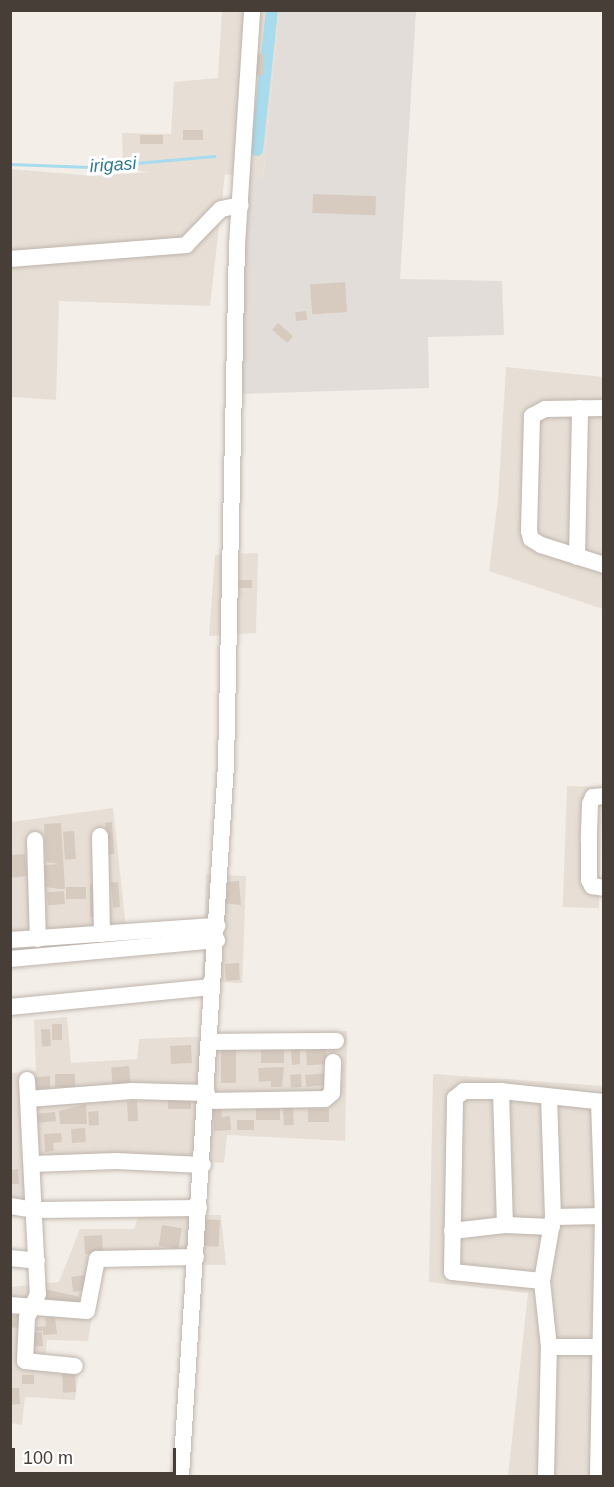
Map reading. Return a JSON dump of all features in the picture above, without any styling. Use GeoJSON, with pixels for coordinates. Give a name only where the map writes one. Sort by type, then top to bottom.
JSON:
{"type":"FeatureCollection","features":[{"type":"Feature","properties":{"kind":"street"},"geometry":{"type":"LineString","coordinates":[[181,1476],[203,1165],[211,987],[217,933],[226,764],[231,405],[252,10]]}},
{"type":"Feature","properties":{"kind":"street"},"geometry":{"type":"LineString","coordinates":[[10,259],[186,244],[221,209],[241,205]]}},
{"type":"Feature","properties":{"kind":"street"},"geometry":{"type":"LineString","coordinates":[[577,557],[580,408]]}},
{"type":"Feature","properties":{"kind":"street"},"geometry":{"type":"LineString","coordinates":[[603,408],[536,411],[530,424],[531,539],[603,565]]}},
{"type":"Feature","properties":{"kind":"street"},"geometry":{"type":"LineString","coordinates":[[603,796],[592,797],[590,804],[596,841],[589,880],[591,886],[603,888]]}},
{"type":"Feature","properties":{"kind":"street"},"geometry":{"type":"LineString","coordinates":[[100,836],[102,934]]}},
{"type":"Feature","properties":{"kind":"street"},"geometry":{"type":"LineString","coordinates":[[35,840],[38,939]]}},
{"type":"Feature","properties":{"kind":"street"},"geometry":{"type":"LineString","coordinates":[[10,940],[102,934],[217,933]]}},
{"type":"Feature","properties":{"kind":"street"},"geometry":{"type":"LineString","coordinates":[[10,958],[217,933]]}},
{"type":"Feature","properties":{"kind":"street"},"geometry":{"type":"LineString","coordinates":[[10,1007],[211,987]]}},
{"type":"Feature","properties":{"kind":"street"},"geometry":{"type":"LineString","coordinates":[[209,1041],[336,1041]]}},
{"type":"Feature","properties":{"kind":"street"},"geometry":{"type":"LineString","coordinates":[[28,1099],[132,1091],[206,1097],[325,1099],[332,1093],[333,1062]]}},
{"type":"Feature","properties":{"kind":"street"},"geometry":{"type":"LineString","coordinates":[[27,1080],[36,1210],[38,1300],[27,1318],[18,1361],[75,1366]]}},
{"type":"Feature","properties":{"kind":"street"},"geometry":{"type":"LineString","coordinates":[[543,1281],[452,1272],[455,1098],[464,1091],[501,1091],[601,1102],[602,1347],[598,1476]]}},
{"type":"Feature","properties":{"kind":"street"},"geometry":{"type":"LineString","coordinates":[[501,1091],[505,1225]]}},
{"type":"Feature","properties":{"kind":"street"},"geometry":{"type":"LineString","coordinates":[[546,1476],[549,1347],[543,1281],[552,1222],[549,1098]]}},
{"type":"Feature","properties":{"kind":"street"},"geometry":{"type":"LineString","coordinates":[[33,1164],[116,1161],[203,1165]]}},
{"type":"Feature","properties":{"kind":"street"},"geometry":{"type":"LineString","coordinates":[[10,1206],[36,1210],[200,1208]]}},
{"type":"Feature","properties":{"kind":"street"},"geometry":{"type":"LineString","coordinates":[[452,1231],[603,1216]]}},
{"type":"Feature","properties":{"kind":"street"},"geometry":{"type":"LineString","coordinates":[[10,1305],[89,1310],[97,1259],[196,1257]]}},
{"type":"Feature","properties":{"kind":"street"},"geometry":{"type":"LineString","coordinates":[[10,1258],[37,1261]]}},
{"type":"Feature","properties":{"kind":"street"},"geometry":{"type":"LineString","coordinates":[[549,1347],[602,1347]]}},
{"type":"Feature","properties":{"kind":"shaded area"},"geometry":{"type":"Polygon","coordinates":[[[222,11],[279,11],[263,179],[225,174],[210,306],[59,301],[56,400],[11,397],[10,169],[94,176],[151,172],[123,170],[122,133],[171,134],[174,82],[218,78],[222,11]]]}},
{"type":"Feature","properties":{"kind":"shaded area"},"geometry":{"type":"Polygon","coordinates":[[[279,11],[416,11],[400,279],[502,281],[504,335],[428,337],[429,388],[236,394],[244,176],[263,179],[279,11]]]}},
{"type":"Feature","properties":{"kind":"shaded area"},"geometry":{"type":"Polygon","coordinates":[[[506,367],[603,377],[603,609],[489,571],[498,499],[506,367]]]}},
{"type":"Feature","properties":{"kind":"shaded area"},"geometry":{"type":"Polygon","coordinates":[[[258,553],[256,633],[209,636],[215,555],[258,553]]]}},
{"type":"Feature","properties":{"kind":"shaded area"},"geometry":{"type":"Polygon","coordinates":[[[567,786],[603,787],[599,908],[563,907],[567,786]]]}},
{"type":"Feature","properties":{"kind":"shaded area"},"geometry":{"type":"Polygon","coordinates":[[[113,808],[126,928],[11,937],[11,822],[113,808]]]}},
{"type":"Feature","properties":{"kind":"shaded area"},"geometry":{"type":"Polygon","coordinates":[[[206,875],[246,876],[242,983],[202,982],[206,875]]]}},
{"type":"Feature","properties":{"kind":"shaded area"},"geometry":{"type":"Polygon","coordinates":[[[67,1017],[71,1063],[137,1059],[139,1039],[347,1031],[345,1141],[227,1135],[224,1163],[131,1156],[38,1169],[38,1208],[11,1207],[11,1073],[36,1071],[34,1020],[67,1017]]]}},
{"type":"Feature","properties":{"kind":"shaded area"},"geometry":{"type":"Polygon","coordinates":[[[433,1074],[603,1086],[603,1476],[508,1476],[528,1293],[429,1282],[433,1074]]]}},
{"type":"Feature","properties":{"kind":"shaded area"},"geometry":{"type":"Polygon","coordinates":[[[139,1214],[221,1215],[226,1265],[100,1264],[88,1341],[47,1340],[44,1369],[79,1370],[75,1400],[25,1397],[22,1425],[11,1423],[11,1287],[59,1282],[80,1229],[134,1229],[139,1214]]]}},
{"type":"Feature","properties":{"kind":"building"},"geometry":{"type":"Polygon","coordinates":[[[255,54],[263,54],[263,75],[255,75],[255,54]]]}},
{"type":"Feature","properties":{"kind":"building"},"geometry":{"type":"Polygon","coordinates":[[[183,130],[203,130],[203,140],[183,140],[183,130]]]}},
{"type":"Feature","properties":{"kind":"building"},"geometry":{"type":"Polygon","coordinates":[[[140,135],[163,135],[163,144],[140,144],[140,135]]]}},
{"type":"Feature","properties":{"kind":"building"},"geometry":{"type":"Polygon","coordinates":[[[313,194],[376,196],[375,215],[312,213],[313,194]]]}},
{"type":"Feature","properties":{"kind":"building"},"geometry":{"type":"Polygon","coordinates":[[[345,282],[347,312],[312,314],[310,284],[345,282]]]}},
{"type":"Feature","properties":{"kind":"building"},"geometry":{"type":"Polygon","coordinates":[[[306,311],[307,320],[296,321],[295,312],[306,311]]]}},
{"type":"Feature","properties":{"kind":"building"},"geometry":{"type":"Polygon","coordinates":[[[278,323],[293,336],[287,343],[272,330],[278,323]]]}},
{"type":"Feature","properties":{"kind":"building"},"geometry":{"type":"Polygon","coordinates":[[[235,580],[252,580],[252,588],[235,588],[235,580]]]}},
{"type":"Feature","properties":{"kind":"building"},"geometry":{"type":"Polygon","coordinates":[[[105,822],[112,822],[114,854],[107,854],[105,822]]]}},
{"type":"Feature","properties":{"kind":"building"},"geometry":{"type":"Polygon","coordinates":[[[61,823],[65,889],[45,887],[44,865],[59,864],[46,862],[44,824],[61,823]]]}},
{"type":"Feature","properties":{"kind":"building"},"geometry":{"type":"Polygon","coordinates":[[[74,831],[76,859],[65,860],[63,832],[74,831]]]}},
{"type":"Feature","properties":{"kind":"building"},"geometry":{"type":"Polygon","coordinates":[[[25,854],[27,876],[10,878],[10,855],[25,854]]]}},
{"type":"Feature","properties":{"kind":"building"},"geometry":{"type":"Polygon","coordinates":[[[239,881],[241,905],[223,903],[222,890],[228,890],[227,882],[239,881]]]}},
{"type":"Feature","properties":{"kind":"building"},"geometry":{"type":"Polygon","coordinates":[[[118,882],[120,907],[113,908],[111,883],[118,882]]]}},
{"type":"Feature","properties":{"kind":"building"},"geometry":{"type":"Polygon","coordinates":[[[90,884],[99,884],[99,917],[90,917],[90,884]]]}},
{"type":"Feature","properties":{"kind":"building"},"geometry":{"type":"Polygon","coordinates":[[[66,887],[86,887],[86,899],[66,899],[66,887]]]}},
{"type":"Feature","properties":{"kind":"building"},"geometry":{"type":"Polygon","coordinates":[[[64,891],[65,904],[48,905],[47,892],[64,891]]]}},
{"type":"Feature","properties":{"kind":"building"},"geometry":{"type":"Polygon","coordinates":[[[239,963],[240,980],[226,981],[225,964],[239,963]]]}},
{"type":"Feature","properties":{"kind":"building"},"geometry":{"type":"Polygon","coordinates":[[[52,1024],[62,1024],[62,1040],[52,1040],[52,1024]]]}},
{"type":"Feature","properties":{"kind":"building"},"geometry":{"type":"Polygon","coordinates":[[[41,1029],[50,1029],[51,1046],[42,1046],[41,1029]]]}},
{"type":"Feature","properties":{"kind":"building"},"geometry":{"type":"Polygon","coordinates":[[[191,1045],[192,1063],[171,1064],[170,1046],[191,1045]]]}},
{"type":"Feature","properties":{"kind":"building"},"geometry":{"type":"Polygon","coordinates":[[[221,1045],[236,1045],[236,1083],[221,1083],[221,1045]]]}},
{"type":"Feature","properties":{"kind":"building"},"geometry":{"type":"Polygon","coordinates":[[[300,1048],[300,1064],[292,1065],[291,1049],[300,1048]]]}},
{"type":"Feature","properties":{"kind":"building"},"geometry":{"type":"Polygon","coordinates":[[[326,1049],[327,1064],[307,1065],[306,1050],[326,1049]]]}},
{"type":"Feature","properties":{"kind":"building"},"geometry":{"type":"Polygon","coordinates":[[[261,1050],[284,1050],[284,1063],[261,1063],[261,1050]]]}},
{"type":"Feature","properties":{"kind":"building"},"geometry":{"type":"Polygon","coordinates":[[[129,1066],[131,1090],[113,1091],[111,1068],[129,1066]]]}},
{"type":"Feature","properties":{"kind":"building"},"geometry":{"type":"Polygon","coordinates":[[[284,1067],[282,1087],[271,1087],[271,1081],[259,1082],[258,1068],[284,1067]]]}},
{"type":"Feature","properties":{"kind":"building"},"geometry":{"type":"Polygon","coordinates":[[[327,1073],[328,1085],[306,1087],[305,1075],[327,1073]]]}},
{"type":"Feature","properties":{"kind":"building"},"geometry":{"type":"Polygon","coordinates":[[[55,1074],[75,1074],[75,1087],[55,1087],[55,1074]]]}},
{"type":"Feature","properties":{"kind":"building"},"geometry":{"type":"Polygon","coordinates":[[[301,1074],[302,1087],[291,1088],[290,1075],[301,1074]]]}},
{"type":"Feature","properties":{"kind":"building"},"geometry":{"type":"Polygon","coordinates":[[[50,1076],[50,1088],[41,1089],[41,1096],[30,1097],[29,1078],[50,1076]]]}},
{"type":"Feature","properties":{"kind":"building"},"geometry":{"type":"Polygon","coordinates":[[[168,1096],[191,1096],[191,1109],[168,1109],[168,1096]]]}},
{"type":"Feature","properties":{"kind":"building"},"geometry":{"type":"Polygon","coordinates":[[[137,1101],[138,1121],[128,1121],[127,1102],[137,1101]]]}},
{"type":"Feature","properties":{"kind":"building"},"geometry":{"type":"Polygon","coordinates":[[[86,1104],[87,1124],[60,1124],[59,1111],[86,1104]]]}},
{"type":"Feature","properties":{"kind":"building"},"geometry":{"type":"Polygon","coordinates":[[[221,1104],[222,1117],[230,1116],[231,1130],[214,1131],[213,1105],[221,1104]]]}},
{"type":"Feature","properties":{"kind":"building"},"geometry":{"type":"Polygon","coordinates":[[[293,1107],[294,1125],[284,1125],[283,1108],[293,1107]]]}},
{"type":"Feature","properties":{"kind":"building"},"geometry":{"type":"Polygon","coordinates":[[[256,1109],[280,1109],[280,1120],[256,1120],[256,1109]]]}},
{"type":"Feature","properties":{"kind":"building"},"geometry":{"type":"Polygon","coordinates":[[[308,1109],[329,1109],[329,1122],[308,1122],[308,1109]]]}},
{"type":"Feature","properties":{"kind":"building"},"geometry":{"type":"Polygon","coordinates":[[[98,1111],[99,1125],[89,1126],[88,1112],[98,1111]]]}},
{"type":"Feature","properties":{"kind":"building"},"geometry":{"type":"Polygon","coordinates":[[[55,1112],[56,1121],[36,1123],[35,1114],[55,1112]]]}},
{"type":"Feature","properties":{"kind":"building"},"geometry":{"type":"Polygon","coordinates":[[[237,1120],[254,1120],[254,1130],[237,1130],[237,1120]]]}},
{"type":"Feature","properties":{"kind":"building"},"geometry":{"type":"Polygon","coordinates":[[[85,1128],[86,1142],[72,1143],[71,1129],[85,1128]]]}},
{"type":"Feature","properties":{"kind":"building"},"geometry":{"type":"Polygon","coordinates":[[[61,1133],[62,1142],[53,1143],[54,1151],[45,1152],[44,1134],[61,1133]]]}},
{"type":"Feature","properties":{"kind":"building"},"geometry":{"type":"Polygon","coordinates":[[[18,1169],[19,1184],[10,1184],[10,1170],[18,1169]]]}},
{"type":"Feature","properties":{"kind":"building"},"geometry":{"type":"Polygon","coordinates":[[[203,1219],[220,1220],[219,1247],[202,1246],[203,1219]]]}},
{"type":"Feature","properties":{"kind":"building"},"geometry":{"type":"Polygon","coordinates":[[[162,1225],[182,1228],[178,1249],[159,1246],[162,1225]]]}},
{"type":"Feature","properties":{"kind":"building"},"geometry":{"type":"Polygon","coordinates":[[[102,1235],[103,1253],[85,1254],[84,1236],[102,1235]]]}},
{"type":"Feature","properties":{"kind":"building"},"geometry":{"type":"Polygon","coordinates":[[[86,1275],[88,1290],[73,1292],[71,1277],[86,1275]]]}},
{"type":"Feature","properties":{"kind":"building"},"geometry":{"type":"Polygon","coordinates":[[[45,1289],[79,1297],[77,1308],[43,1300],[45,1289]]]}},
{"type":"Feature","properties":{"kind":"building"},"geometry":{"type":"Polygon","coordinates":[[[21,1315],[21,1327],[10,1328],[10,1316],[21,1315]]]}},
{"type":"Feature","properties":{"kind":"building"},"geometry":{"type":"Polygon","coordinates":[[[55,1317],[57,1334],[43,1335],[43,1331],[36,1331],[36,1327],[46,1326],[45,1318],[55,1317]]]}},
{"type":"Feature","properties":{"kind":"building"},"geometry":{"type":"Polygon","coordinates":[[[42,1332],[43,1346],[30,1347],[29,1333],[42,1332]]]}},
{"type":"Feature","properties":{"kind":"building"},"geometry":{"type":"Polygon","coordinates":[[[75,1373],[76,1392],[63,1393],[62,1374],[75,1373]]]}},
{"type":"Feature","properties":{"kind":"building"},"geometry":{"type":"Polygon","coordinates":[[[22,1375],[34,1375],[34,1384],[22,1384],[22,1375]]]}},
{"type":"Feature","properties":{"kind":"building"},"geometry":{"type":"Polygon","coordinates":[[[10,1388],[19,1388],[20,1404],[10,1405],[10,1388]]]}},
{"type":"Feature","properties":{"kind":"waterway"},"geometry":{"type":"LineString","coordinates":[[257,150],[272,10]]}},
{"type":"Feature","properties":{"kind":"waterway","name":"irigasi"},"geometry":{"type":"LineString","coordinates":[[10,164],[90,167],[215,156]]}}]}
